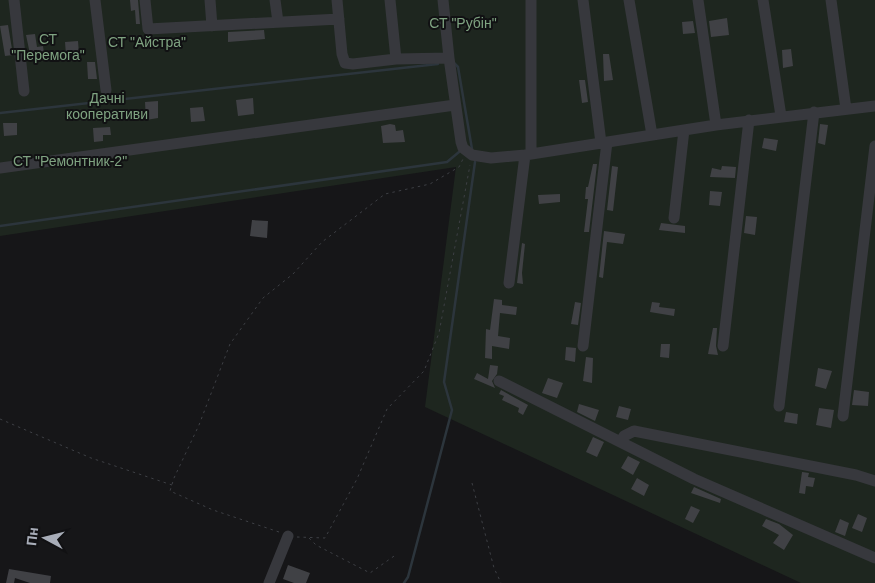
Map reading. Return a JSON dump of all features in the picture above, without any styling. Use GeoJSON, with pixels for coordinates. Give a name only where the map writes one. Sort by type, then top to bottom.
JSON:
{"type":"FeatureCollection","features":[{"type":"Feature","properties":{"kind":"street"},"geometry":{"type":"LineString","coordinates":[[14,0],[24,91]]}},
{"type":"Feature","properties":{"kind":"street"},"geometry":{"type":"LineString","coordinates":[[95,0],[106,90]]}},
{"type":"Feature","properties":{"kind":"street"},"geometry":{"type":"LineString","coordinates":[[145,0],[148,29],[339,19]]}},
{"type":"Feature","properties":{"kind":"street"},"geometry":{"type":"LineString","coordinates":[[210,0],[212,26]]}},
{"type":"Feature","properties":{"kind":"street"},"geometry":{"type":"LineString","coordinates":[[275,0],[278,22]]}},
{"type":"Feature","properties":{"kind":"street"},"geometry":{"type":"LineString","coordinates":[[337,0],[345,62],[353,64],[396,59],[449,58]]}},
{"type":"Feature","properties":{"kind":"street"},"geometry":{"type":"LineString","coordinates":[[390,0],[396,59]]}},
{"type":"Feature","properties":{"kind":"street"},"geometry":{"type":"LineString","coordinates":[[443,0],[461,142],[469,154],[491,158],[528,154],[749,120],[875,106]]}},
{"type":"Feature","properties":{"kind":"street"},"geometry":{"type":"LineString","coordinates":[[509,283],[528,154],[531,0]]}},
{"type":"Feature","properties":{"kind":"street"},"geometry":{"type":"LineString","coordinates":[[583,0],[604,143],[583,346]]}},
{"type":"Feature","properties":{"kind":"street"},"geometry":{"type":"LineString","coordinates":[[629,0],[652,135]]}},
{"type":"Feature","properties":{"kind":"street"},"geometry":{"type":"LineString","coordinates":[[698,0],[716,125]]}},
{"type":"Feature","properties":{"kind":"street"},"geometry":{"type":"LineString","coordinates":[[763,0],[781,116]]}},
{"type":"Feature","properties":{"kind":"street"},"geometry":{"type":"LineString","coordinates":[[831,0],[846,109]]}},
{"type":"Feature","properties":{"kind":"street"},"geometry":{"type":"LineString","coordinates":[[0,168],[455,105]]}},
{"type":"Feature","properties":{"kind":"street"},"geometry":{"type":"LineString","coordinates":[[779,406],[814,112]]}},
{"type":"Feature","properties":{"kind":"street"},"geometry":{"type":"LineString","coordinates":[[723,346],[749,120]]}},
{"type":"Feature","properties":{"kind":"street"},"geometry":{"type":"LineString","coordinates":[[674,218],[684,130]]}},
{"type":"Feature","properties":{"kind":"street"},"geometry":{"type":"LineString","coordinates":[[843,416],[875,146]]}},
{"type":"Feature","properties":{"kind":"street"},"geometry":{"type":"LineString","coordinates":[[499,382],[694,479],[875,558]]}},
{"type":"Feature","properties":{"kind":"street"},"geometry":{"type":"LineString","coordinates":[[621,442],[624,436],[634,431],[875,481]]}},
{"type":"Feature","properties":{"kind":"street"},"geometry":{"type":"LineString","coordinates":[[269,583],[288,536]]}},
{"type":"Feature","properties":{"kind":"path"},"geometry":{"type":"LineString","coordinates":[[469,154],[439,334],[424,371],[387,409],[357,479],[324,538],[288,536],[212,510],[170,491],[230,344],[263,298],[293,274],[322,242],[385,194],[430,184],[459,168],[469,154]]}},
{"type":"Feature","properties":{"kind":"path"},"geometry":{"type":"LineString","coordinates":[[0,419],[91,458],[172,485]]}},
{"type":"Feature","properties":{"kind":"path"},"geometry":{"type":"LineString","coordinates":[[472,484],[494,568],[501,583]]}},
{"type":"Feature","properties":{"kind":"path"},"geometry":{"type":"LineString","coordinates":[[308,537],[316,545],[370,573],[397,554]]}},
{"type":"Feature","properties":{"kind":"green space"},"geometry":{"type":"Polygon","coordinates":[[[0,0],[875,0],[875,583],[801,583],[425,407],[456,167],[0,236],[0,0]]]}},
{"type":"Feature","properties":{"kind":"building"},"geometry":{"type":"Polygon","coordinates":[[[130,0],[138,0],[140,24],[136,24],[135,10],[131,11],[130,0]]]}},
{"type":"Feature","properties":{"kind":"building"},"geometry":{"type":"Polygon","coordinates":[[[727,18],[729,35],[711,37],[709,21],[727,18]]]}},
{"type":"Feature","properties":{"kind":"building"},"geometry":{"type":"Polygon","coordinates":[[[693,21],[695,33],[683,34],[682,22],[693,21]]]}},
{"type":"Feature","properties":{"kind":"building"},"geometry":{"type":"Polygon","coordinates":[[[8,25],[13,55],[5,56],[0,26],[8,25]]]}},
{"type":"Feature","properties":{"kind":"building"},"geometry":{"type":"Polygon","coordinates":[[[264,30],[265,39],[228,42],[228,32],[264,30]]]}},
{"type":"Feature","properties":{"kind":"building"},"geometry":{"type":"Polygon","coordinates":[[[35,34],[37,47],[43,46],[44,53],[39,54],[39,58],[31,59],[26,35],[35,34]]]}},
{"type":"Feature","properties":{"kind":"building"},"geometry":{"type":"Polygon","coordinates":[[[78,41],[79,54],[66,55],[65,42],[78,41]]]}},
{"type":"Feature","properties":{"kind":"building"},"geometry":{"type":"Polygon","coordinates":[[[791,49],[793,66],[783,68],[782,50],[791,49]]]}},
{"type":"Feature","properties":{"kind":"building"},"geometry":{"type":"Polygon","coordinates":[[[603,54],[609,54],[613,80],[604,81],[603,54]]]}},
{"type":"Feature","properties":{"kind":"building"},"geometry":{"type":"Polygon","coordinates":[[[87,62],[95,62],[97,79],[88,79],[87,62]]]}},
{"type":"Feature","properties":{"kind":"building"},"geometry":{"type":"Polygon","coordinates":[[[579,80],[585,80],[588,102],[582,103],[579,80]]]}},
{"type":"Feature","properties":{"kind":"building"},"geometry":{"type":"Polygon","coordinates":[[[253,98],[254,114],[238,116],[236,100],[253,98]]]}},
{"type":"Feature","properties":{"kind":"building"},"geometry":{"type":"Polygon","coordinates":[[[158,101],[158,118],[146,120],[145,102],[158,101]]]}},
{"type":"Feature","properties":{"kind":"building"},"geometry":{"type":"Polygon","coordinates":[[[203,107],[205,121],[191,122],[190,108],[203,107]]]}},
{"type":"Feature","properties":{"kind":"building"},"geometry":{"type":"Polygon","coordinates":[[[3,123],[17,123],[17,135],[4,136],[3,123]]]}},
{"type":"Feature","properties":{"kind":"building"},"geometry":{"type":"Polygon","coordinates":[[[820,124],[828,125],[825,145],[818,143],[820,124]]]}},
{"type":"Feature","properties":{"kind":"building"},"geometry":{"type":"Polygon","coordinates":[[[395,125],[396,131],[403,130],[405,142],[383,143],[381,126],[395,125]]]}},
{"type":"Feature","properties":{"kind":"building"},"geometry":{"type":"Polygon","coordinates":[[[110,127],[111,135],[103,135],[103,141],[94,142],[93,128],[110,127]]]}},
{"type":"Feature","properties":{"kind":"building"},"geometry":{"type":"Polygon","coordinates":[[[764,138],[778,140],[776,151],[762,148],[764,138]]]}},
{"type":"Feature","properties":{"kind":"building"},"geometry":{"type":"Polygon","coordinates":[[[593,164],[597,164],[589,232],[584,232],[588,199],[585,199],[586,187],[588,187],[593,164]]]}},
{"type":"Feature","properties":{"kind":"building"},"geometry":{"type":"Polygon","coordinates":[[[612,166],[618,167],[613,211],[607,210],[612,166]]]}},
{"type":"Feature","properties":{"kind":"building"},"geometry":{"type":"Polygon","coordinates":[[[722,166],[736,167],[735,178],[710,177],[712,168],[721,170],[722,166]]]}},
{"type":"Feature","properties":{"kind":"building"},"geometry":{"type":"Polygon","coordinates":[[[710,191],[722,192],[720,206],[709,205],[710,191]]]}},
{"type":"Feature","properties":{"kind":"building"},"geometry":{"type":"Polygon","coordinates":[[[560,194],[560,202],[539,204],[538,195],[560,194]]]}},
{"type":"Feature","properties":{"kind":"building"},"geometry":{"type":"Polygon","coordinates":[[[746,216],[757,217],[755,235],[744,233],[746,216]]]}},
{"type":"Feature","properties":{"kind":"building"},"geometry":{"type":"Polygon","coordinates":[[[252,220],[268,221],[267,238],[250,236],[252,220]]]}},
{"type":"Feature","properties":{"kind":"building"},"geometry":{"type":"Polygon","coordinates":[[[661,223],[685,226],[685,233],[659,230],[661,223]]]}},
{"type":"Feature","properties":{"kind":"building"},"geometry":{"type":"Polygon","coordinates":[[[604,231],[625,234],[623,244],[607,242],[603,278],[599,277],[604,231]]]}},
{"type":"Feature","properties":{"kind":"building"},"geometry":{"type":"Polygon","coordinates":[[[522,243],[525,244],[522,273],[523,284],[517,283],[522,243]]]}},
{"type":"Feature","properties":{"kind":"building"},"geometry":{"type":"Polygon","coordinates":[[[494,299],[502,300],[502,305],[517,307],[516,315],[500,313],[498,336],[510,338],[509,349],[492,346],[492,359],[485,358],[486,329],[490,330],[494,299]]]}},
{"type":"Feature","properties":{"kind":"building"},"geometry":{"type":"Polygon","coordinates":[[[575,302],[581,303],[578,325],[571,324],[575,302]]]}},
{"type":"Feature","properties":{"kind":"building"},"geometry":{"type":"Polygon","coordinates":[[[652,302],[660,303],[659,307],[675,309],[674,316],[650,312],[652,302]]]}},
{"type":"Feature","properties":{"kind":"building"},"geometry":{"type":"Polygon","coordinates":[[[713,328],[717,328],[716,346],[718,355],[708,354],[713,328]]]}},
{"type":"Feature","properties":{"kind":"building"},"geometry":{"type":"Polygon","coordinates":[[[661,344],[670,344],[669,358],[660,357],[661,344]]]}},
{"type":"Feature","properties":{"kind":"building"},"geometry":{"type":"Polygon","coordinates":[[[566,347],[576,348],[575,362],[565,360],[566,347]]]}},
{"type":"Feature","properties":{"kind":"building"},"geometry":{"type":"Polygon","coordinates":[[[586,357],[593,358],[592,383],[583,381],[586,357]]]}},
{"type":"Feature","properties":{"kind":"building"},"geometry":{"type":"Polygon","coordinates":[[[490,365],[498,366],[497,374],[492,381],[495,388],[474,379],[477,373],[488,379],[490,365]]]}},
{"type":"Feature","properties":{"kind":"building"},"geometry":{"type":"Polygon","coordinates":[[[818,368],[832,371],[826,389],[815,386],[818,368]]]}},
{"type":"Feature","properties":{"kind":"building"},"geometry":{"type":"Polygon","coordinates":[[[548,378],[563,383],[557,398],[542,393],[548,378]]]}},
{"type":"Feature","properties":{"kind":"building"},"geometry":{"type":"Polygon","coordinates":[[[501,390],[528,405],[523,415],[518,412],[519,408],[502,400],[504,396],[499,394],[501,390]]]}},
{"type":"Feature","properties":{"kind":"building"},"geometry":{"type":"Polygon","coordinates":[[[854,390],[869,392],[868,406],[852,405],[854,390]]]}},
{"type":"Feature","properties":{"kind":"building"},"geometry":{"type":"Polygon","coordinates":[[[579,404],[599,410],[595,421],[577,412],[579,404]]]}},
{"type":"Feature","properties":{"kind":"building"},"geometry":{"type":"Polygon","coordinates":[[[619,406],[631,409],[628,420],[616,417],[619,406]]]}},
{"type":"Feature","properties":{"kind":"building"},"geometry":{"type":"Polygon","coordinates":[[[819,408],[834,410],[831,428],[816,425],[819,408]]]}},
{"type":"Feature","properties":{"kind":"building"},"geometry":{"type":"Polygon","coordinates":[[[786,412],[798,414],[797,424],[784,422],[786,412]]]}},
{"type":"Feature","properties":{"kind":"building"},"geometry":{"type":"Polygon","coordinates":[[[593,437],[604,442],[597,457],[586,452],[593,437]]]}},
{"type":"Feature","properties":{"kind":"building"},"geometry":{"type":"Polygon","coordinates":[[[628,456],[640,462],[633,475],[621,468],[628,456]]]}},
{"type":"Feature","properties":{"kind":"building"},"geometry":{"type":"Polygon","coordinates":[[[796,471],[809,473],[808,477],[815,478],[813,487],[806,486],[805,494],[799,493],[802,472],[796,471]]]}},
{"type":"Feature","properties":{"kind":"building"},"geometry":{"type":"Polygon","coordinates":[[[637,478],[649,485],[644,496],[631,489],[637,478]]]}},
{"type":"Feature","properties":{"kind":"building"},"geometry":{"type":"Polygon","coordinates":[[[694,487],[721,499],[720,503],[691,493],[694,487]]]}},
{"type":"Feature","properties":{"kind":"building"},"geometry":{"type":"Polygon","coordinates":[[[691,506],[700,510],[693,523],[685,519],[691,506]]]}},
{"type":"Feature","properties":{"kind":"building"},"geometry":{"type":"Polygon","coordinates":[[[858,514],[867,518],[862,532],[852,528],[858,514]]]}},
{"type":"Feature","properties":{"kind":"building"},"geometry":{"type":"Polygon","coordinates":[[[766,519],[779,524],[793,535],[784,550],[773,543],[779,535],[762,526],[766,519]]]}},
{"type":"Feature","properties":{"kind":"building"},"geometry":{"type":"Polygon","coordinates":[[[840,519],[849,523],[845,536],[835,532],[840,519]]]}},
{"type":"Feature","properties":{"kind":"building"},"geometry":{"type":"Polygon","coordinates":[[[288,565],[310,573],[306,583],[294,583],[283,579],[288,565]]]}},
{"type":"Feature","properties":{"kind":"building"},"geometry":{"type":"Polygon","coordinates":[[[9,569],[51,576],[50,583],[30,583],[15,578],[14,583],[6,583],[9,569]]]}},
{"type":"Feature","properties":{"kind":"waterway"},"geometry":{"type":"LineString","coordinates":[[454,63],[458,67],[472,149]]}},
{"type":"Feature","properties":{"kind":"waterway"},"geometry":{"type":"LineString","coordinates":[[0,113],[438,64]]}},
{"type":"Feature","properties":{"kind":"waterway"},"geometry":{"type":"LineString","coordinates":[[0,226],[447,162],[459,152]]}},
{"type":"Feature","properties":{"kind":"waterway"},"geometry":{"type":"LineString","coordinates":[[404,583],[408,577],[452,410],[444,382],[475,162]]}},
{"type":"Feature","properties":{"kind":"park label","name":"СТ \"Рубін\""},"geometry":{"type":"Point","coordinates":[463,23]}},
{"type":"Feature","properties":{"kind":"park label","name":"СТ \"Айстра\""},"geometry":{"type":"Point","coordinates":[147,42]}},
{"type":"Feature","properties":{"kind":"park label","name":"СТ \"Перемога\""},"geometry":{"type":"Point","coordinates":[48,48]}},
{"type":"Feature","properties":{"kind":"park label","name":"Дачні кооперативи"},"geometry":{"type":"Point","coordinates":[107,106]}},
{"type":"Feature","properties":{"kind":"park label","name":"СТ \"Ремонтник-2\""},"geometry":{"type":"Point","coordinates":[70,161]}}]}
